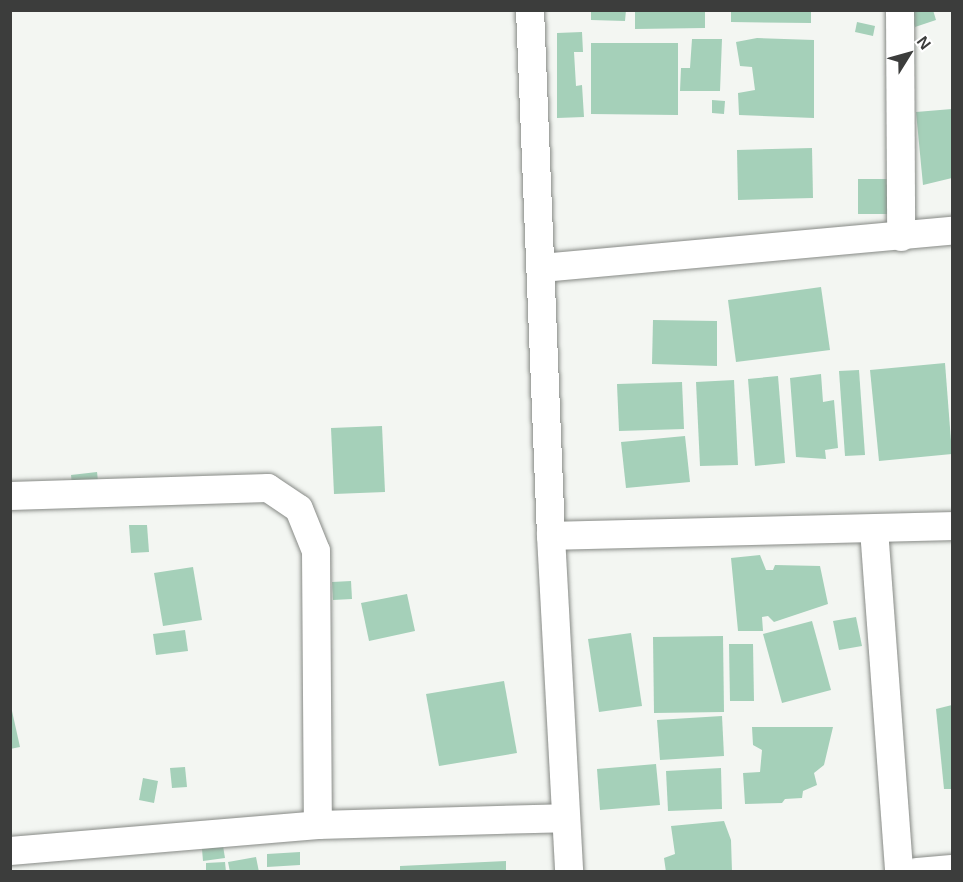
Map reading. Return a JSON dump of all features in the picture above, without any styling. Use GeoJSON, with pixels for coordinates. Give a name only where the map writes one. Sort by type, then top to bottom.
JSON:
{"type":"FeatureCollection","features":[{"type":"Feature","properties":{"kind":"street"},"geometry":{"type":"LineString","coordinates":[[530,10],[551,536],[564,818],[569,872]]}},
{"type":"Feature","properties":{"kind":"street"},"geometry":{"type":"LineString","coordinates":[[900,10],[901,237]]}},
{"type":"Feature","properties":{"kind":"street"},"geometry":{"type":"LineString","coordinates":[[542,268],[952,231]]}},
{"type":"Feature","properties":{"kind":"street"},"geometry":{"type":"LineString","coordinates":[[10,496],[268,488],[299,510],[316,551],[318,825]]}},
{"type":"Feature","properties":{"kind":"street"},"geometry":{"type":"LineString","coordinates":[[551,536],[952,526]]}},
{"type":"Feature","properties":{"kind":"street"},"geometry":{"type":"LineString","coordinates":[[874,529],[899,872]]}},
{"type":"Feature","properties":{"kind":"street"},"geometry":{"type":"LineString","coordinates":[[10,851],[318,825],[564,818]]}},
{"type":"Feature","properties":{"kind":"street"},"geometry":{"type":"LineString","coordinates":[[917,872],[952,869]]}},
{"type":"Feature","properties":{"kind":"building"},"geometry":{"type":"Polygon","coordinates":[[[591,10],[626,10],[625,21],[591,20],[591,10]]]}},
{"type":"Feature","properties":{"kind":"building"},"geometry":{"type":"Polygon","coordinates":[[[635,10],[705,10],[705,28],[635,29],[635,10]]]}},
{"type":"Feature","properties":{"kind":"building"},"geometry":{"type":"Polygon","coordinates":[[[731,10],[811,10],[811,23],[731,22],[731,10]]]}},
{"type":"Feature","properties":{"kind":"building"},"geometry":{"type":"Polygon","coordinates":[[[933,10],[936,20],[915,27],[910,12],[933,10]]]}},
{"type":"Feature","properties":{"kind":"building"},"geometry":{"type":"Polygon","coordinates":[[[857,22],[875,26],[873,36],[855,32],[857,22]]]}},
{"type":"Feature","properties":{"kind":"building"},"geometry":{"type":"Polygon","coordinates":[[[582,32],[583,52],[574,52],[576,86],[582,85],[584,117],[557,118],[557,33],[582,32]]]}},
{"type":"Feature","properties":{"kind":"building"},"geometry":{"type":"Polygon","coordinates":[[[757,38],[814,40],[814,118],[739,115],[738,93],[755,90],[752,67],[740,66],[736,42],[757,38]]]}},
{"type":"Feature","properties":{"kind":"building"},"geometry":{"type":"Polygon","coordinates":[[[692,39],[722,39],[720,91],[680,91],[681,68],[690,68],[692,39]]]}},
{"type":"Feature","properties":{"kind":"building"},"geometry":{"type":"Polygon","coordinates":[[[591,43],[678,43],[678,115],[591,114],[591,43]]]}},
{"type":"Feature","properties":{"kind":"building"},"geometry":{"type":"Polygon","coordinates":[[[712,100],[725,101],[724,114],[712,113],[712,100]]]}},
{"type":"Feature","properties":{"kind":"building"},"geometry":{"type":"Polygon","coordinates":[[[952,109],[952,178],[923,185],[916,112],[952,109]]]}},
{"type":"Feature","properties":{"kind":"building"},"geometry":{"type":"Polygon","coordinates":[[[812,148],[813,198],[738,200],[737,150],[812,148]]]}},
{"type":"Feature","properties":{"kind":"building"},"geometry":{"type":"Polygon","coordinates":[[[858,179],[890,179],[889,214],[858,214],[858,179]]]}},
{"type":"Feature","properties":{"kind":"building"},"geometry":{"type":"Polygon","coordinates":[[[821,287],[830,350],[736,362],[728,300],[821,287]]]}},
{"type":"Feature","properties":{"kind":"building"},"geometry":{"type":"Polygon","coordinates":[[[653,320],[717,321],[717,366],[652,364],[653,320]]]}},
{"type":"Feature","properties":{"kind":"building"},"geometry":{"type":"Polygon","coordinates":[[[945,363],[952,454],[879,461],[870,370],[945,363]]]}},
{"type":"Feature","properties":{"kind":"building"},"geometry":{"type":"Polygon","coordinates":[[[859,370],[865,455],[845,456],[839,371],[859,370]]]}},
{"type":"Feature","properties":{"kind":"building"},"geometry":{"type":"Polygon","coordinates":[[[821,374],[823,402],[834,400],[838,448],[825,450],[826,459],[796,457],[790,378],[821,374]]]}},
{"type":"Feature","properties":{"kind":"building"},"geometry":{"type":"Polygon","coordinates":[[[778,376],[785,463],[755,466],[748,379],[778,376]]]}},
{"type":"Feature","properties":{"kind":"building"},"geometry":{"type":"Polygon","coordinates":[[[734,380],[738,465],[700,466],[696,382],[734,380]]]}},
{"type":"Feature","properties":{"kind":"building"},"geometry":{"type":"Polygon","coordinates":[[[682,382],[684,429],[619,431],[617,384],[682,382]]]}},
{"type":"Feature","properties":{"kind":"building"},"geometry":{"type":"Polygon","coordinates":[[[382,426],[385,492],[334,494],[331,428],[382,426]]]}},
{"type":"Feature","properties":{"kind":"building"},"geometry":{"type":"Polygon","coordinates":[[[685,436],[690,482],[626,488],[621,442],[685,436]]]}},
{"type":"Feature","properties":{"kind":"building"},"geometry":{"type":"Polygon","coordinates":[[[97,472],[98,481],[72,485],[71,475],[97,472]]]}},
{"type":"Feature","properties":{"kind":"building"},"geometry":{"type":"Polygon","coordinates":[[[129,525],[147,525],[149,552],[131,553],[129,525]]]}},
{"type":"Feature","properties":{"kind":"building"},"geometry":{"type":"Polygon","coordinates":[[[760,555],[766,570],[773,570],[775,565],[820,566],[828,604],[774,622],[768,616],[762,617],[763,631],[738,631],[731,558],[760,555]]]}},
{"type":"Feature","properties":{"kind":"building"},"geometry":{"type":"Polygon","coordinates":[[[193,567],[202,620],[163,626],[154,573],[193,567]]]}},
{"type":"Feature","properties":{"kind":"building"},"geometry":{"type":"Polygon","coordinates":[[[351,581],[352,599],[333,600],[332,582],[351,581]]]}},
{"type":"Feature","properties":{"kind":"building"},"geometry":{"type":"Polygon","coordinates":[[[407,594],[415,631],[369,641],[361,603],[407,594]]]}},
{"type":"Feature","properties":{"kind":"building"},"geometry":{"type":"Polygon","coordinates":[[[856,617],[862,646],[839,650],[833,621],[856,617]]]}},
{"type":"Feature","properties":{"kind":"building"},"geometry":{"type":"Polygon","coordinates":[[[812,621],[831,690],[782,703],[763,634],[812,621]]]}},
{"type":"Feature","properties":{"kind":"building"},"geometry":{"type":"Polygon","coordinates":[[[185,630],[188,651],[156,655],[153,634],[185,630]]]}},
{"type":"Feature","properties":{"kind":"building"},"geometry":{"type":"Polygon","coordinates":[[[631,633],[642,706],[599,712],[588,639],[631,633]]]}},
{"type":"Feature","properties":{"kind":"building"},"geometry":{"type":"Polygon","coordinates":[[[723,636],[724,712],[654,713],[653,637],[723,636]]]}},
{"type":"Feature","properties":{"kind":"building"},"geometry":{"type":"Polygon","coordinates":[[[729,644],[753,644],[754,701],[730,701],[729,644]]]}},
{"type":"Feature","properties":{"kind":"building"},"geometry":{"type":"Polygon","coordinates":[[[504,681],[517,753],[439,766],[426,694],[504,681]]]}},
{"type":"Feature","properties":{"kind":"building"},"geometry":{"type":"Polygon","coordinates":[[[10,702],[20,747],[10,749],[10,702]]]}},
{"type":"Feature","properties":{"kind":"building"},"geometry":{"type":"Polygon","coordinates":[[[952,705],[952,789],[944,789],[936,709],[952,705]]]}},
{"type":"Feature","properties":{"kind":"building"},"geometry":{"type":"Polygon","coordinates":[[[722,716],[724,756],[660,760],[657,720],[722,716]]]}},
{"type":"Feature","properties":{"kind":"building"},"geometry":{"type":"Polygon","coordinates":[[[752,727],[833,727],[824,765],[814,773],[817,785],[803,791],[802,798],[785,799],[782,803],[745,804],[743,773],[760,772],[762,750],[753,745],[752,727]]]}},
{"type":"Feature","properties":{"kind":"building"},"geometry":{"type":"Polygon","coordinates":[[[656,764],[660,805],[600,810],[597,769],[656,764]]]}},
{"type":"Feature","properties":{"kind":"building"},"geometry":{"type":"Polygon","coordinates":[[[185,767],[187,787],[172,788],[170,768],[185,767]]]}},
{"type":"Feature","properties":{"kind":"building"},"geometry":{"type":"Polygon","coordinates":[[[721,768],[722,809],[668,811],[666,771],[721,768]]]}},
{"type":"Feature","properties":{"kind":"building"},"geometry":{"type":"Polygon","coordinates":[[[143,778],[158,781],[154,803],[139,800],[143,778]]]}},
{"type":"Feature","properties":{"kind":"building"},"geometry":{"type":"Polygon","coordinates":[[[724,821],[731,840],[732,872],[666,872],[664,858],[675,854],[671,826],[724,821]]]}},
{"type":"Feature","properties":{"kind":"building"},"geometry":{"type":"Polygon","coordinates":[[[223,846],[225,858],[203,861],[202,849],[223,846]]]}},
{"type":"Feature","properties":{"kind":"building"},"geometry":{"type":"Polygon","coordinates":[[[300,852],[300,865],[267,867],[267,854],[300,852]]]}},
{"type":"Feature","properties":{"kind":"building"},"geometry":{"type":"Polygon","coordinates":[[[256,857],[259,872],[230,872],[228,862],[256,857]]]}},
{"type":"Feature","properties":{"kind":"building"},"geometry":{"type":"Polygon","coordinates":[[[506,861],[506,872],[400,872],[400,866],[506,861]]]}},
{"type":"Feature","properties":{"kind":"building"},"geometry":{"type":"Polygon","coordinates":[[[225,862],[226,872],[206,872],[206,863],[225,862]]]}}]}
